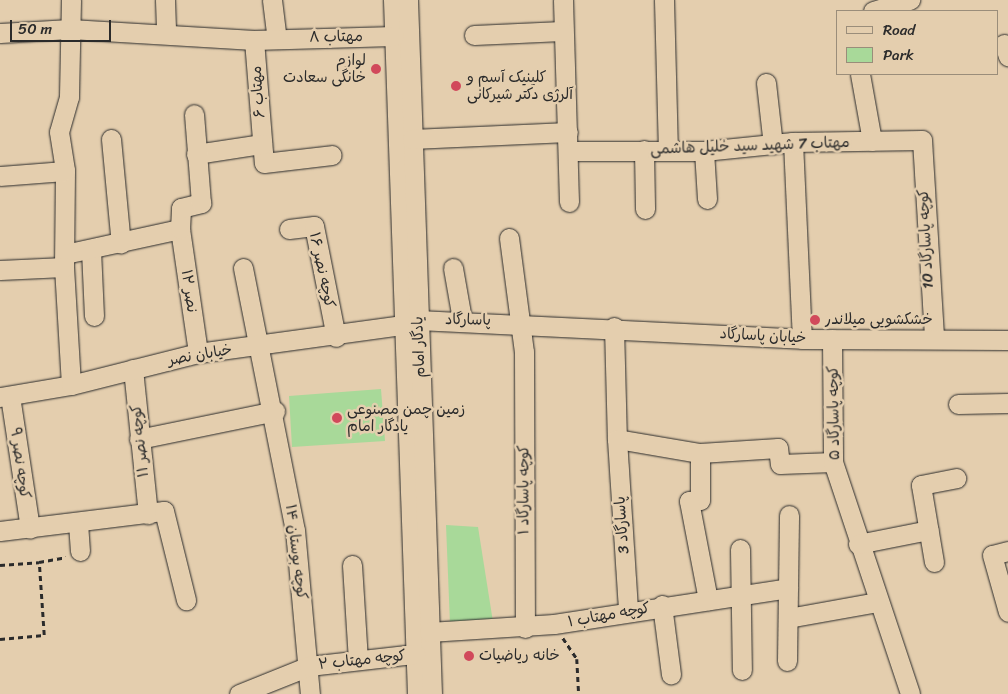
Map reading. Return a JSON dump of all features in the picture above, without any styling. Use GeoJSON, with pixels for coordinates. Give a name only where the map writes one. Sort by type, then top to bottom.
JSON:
{"type":"FeatureCollection","features":[{"type":"Feature","properties":{"kind":"street"},"geometry":{"type":"LineString","coordinates":[[71,0],[69,97],[59,132],[66,171],[64,260],[71,385]]}},
{"type":"Feature","properties":{"kind":"street"},"geometry":{"type":"LineString","coordinates":[[165,0],[166,32]]}},
{"type":"Feature","properties":{"kind":"street"},"geometry":{"type":"LineString","coordinates":[[272,0],[277,39]]}},
{"type":"Feature","properties":{"kind":"street","name":"یادگار امام"},"geometry":{"type":"LineString","coordinates":[[393,0],[418,480],[432,694]]}},
{"type":"Feature","properties":{"kind":"street","name":"یادگار امام"},"geometry":{"type":"LineString","coordinates":[[408,0],[412,139],[410,323]]}},
{"type":"Feature","properties":{"kind":"street"},"geometry":{"type":"LineString","coordinates":[[563,0],[562,31],[568,132],[569,202]]}},
{"type":"Feature","properties":{"kind":"street"},"geometry":{"type":"LineString","coordinates":[[664,0],[668,150]]}},
{"type":"Feature","properties":{"kind":"street"},"geometry":{"type":"LineString","coordinates":[[878,10],[905,5]]}},
{"type":"Feature","properties":{"kind":"street","name":"مهتاب ۸"},"geometry":{"type":"LineString","coordinates":[[0,33],[70,29],[166,32],[254,40],[394,36]]}},
{"type":"Feature","properties":{"kind":"street"},"geometry":{"type":"LineString","coordinates":[[474,35],[562,31]]}},
{"type":"Feature","properties":{"kind":"street","name":"مهتاب ۶"},"geometry":{"type":"LineString","coordinates":[[254,40],[264,163],[332,154]]}},
{"type":"Feature","properties":{"kind":"street"},"geometry":{"type":"LineString","coordinates":[[860,75],[872,141]]}},
{"type":"Feature","properties":{"kind":"street"},"geometry":{"type":"LineString","coordinates":[[766,83],[772,145]]}},
{"type":"Feature","properties":{"kind":"street"},"geometry":{"type":"LineString","coordinates":[[0,270],[64,260],[90,250],[180,229],[181,208],[201,203],[194,114]]}},
{"type":"Feature","properties":{"kind":"street"},"geometry":{"type":"LineString","coordinates":[[412,139],[568,132]]}},
{"type":"Feature","properties":{"kind":"street"},"geometry":{"type":"LineString","coordinates":[[111,139],[121,244]]}},
{"type":"Feature","properties":{"kind":"street","name":"مهتاب 7 شهید سید خلیل هاشمی"},"geometry":{"type":"LineString","coordinates":[[568,151],[704,150],[793,142],[922,140]]}},
{"type":"Feature","properties":{"kind":"street","name":"کوچه پاسارگاد 10"},"geometry":{"type":"LineString","coordinates":[[922,140],[934,338]]}},
{"type":"Feature","properties":{"kind":"street"},"geometry":{"type":"LineString","coordinates":[[793,142],[800,242],[802,339]]}},
{"type":"Feature","properties":{"kind":"street"},"geometry":{"type":"LineString","coordinates":[[196,154],[262,144]]}},
{"type":"Feature","properties":{"kind":"street"},"geometry":{"type":"LineString","coordinates":[[644,150],[646,209]]}},
{"type":"Feature","properties":{"kind":"street"},"geometry":{"type":"LineString","coordinates":[[704,150],[706,200]]}},
{"type":"Feature","properties":{"kind":"street"},"geometry":{"type":"LineString","coordinates":[[0,176],[66,171]]}},
{"type":"Feature","properties":{"kind":"street","name":"کوچه نصر ۱۶"},"geometry":{"type":"LineString","coordinates":[[289,229],[314,226],[336,337]]}},
{"type":"Feature","properties":{"kind":"street","name":"نصر ۱۲"},"geometry":{"type":"LineString","coordinates":[[180,229],[198,353]]}},
{"type":"Feature","properties":{"kind":"street","name":"کوچه پاسارگاد ۱"},"geometry":{"type":"LineString","coordinates":[[509,238],[518,322],[524,352],[525,628]]}},
{"type":"Feature","properties":{"kind":"street"},"geometry":{"type":"LineString","coordinates":[[90,250],[94,316]]}},
{"type":"Feature","properties":{"kind":"street","name":"کوچه بوستان ۱۴"},"geometry":{"type":"LineString","coordinates":[[243,268],[275,411],[295,530],[309,666],[310,694]]}},
{"type":"Feature","properties":{"kind":"street"},"geometry":{"type":"LineString","coordinates":[[453,268],[462,319]]}},
{"type":"Feature","properties":{"kind":"street","name":"پاسارگاد"},"geometry":{"type":"LineString","coordinates":[[410,323],[462,319],[518,322]]}},
{"type":"Feature","properties":{"kind":"street","name":"خیابان پاسارگاد"},"geometry":{"type":"LineString","coordinates":[[518,322],[802,339],[934,338],[1008,340]]}},
{"type":"Feature","properties":{"kind":"street","name":"خیابان نصر"},"geometry":{"type":"LineString","coordinates":[[5,397],[71,385],[198,353],[336,337],[410,323]]}},
{"type":"Feature","properties":{"kind":"street","name":"پاسارگاد 3"},"geometry":{"type":"LineString","coordinates":[[614,327],[617,439],[628,612]]}},
{"type":"Feature","properties":{"kind":"street","name":"کوچه پاسارگاد ۵"},"geometry":{"type":"LineString","coordinates":[[832,339],[833,462],[877,602],[910,694]]}},
{"type":"Feature","properties":{"kind":"street","name":"کوچه نصر ۱۱"},"geometry":{"type":"LineString","coordinates":[[133,369],[148,514]]}},
{"type":"Feature","properties":{"kind":"street","name":"کوچه نصر ۹"},"geometry":{"type":"LineString","coordinates":[[5,397],[30,529]]}},
{"type":"Feature","properties":{"kind":"street"},"geometry":{"type":"LineString","coordinates":[[958,404],[1008,404]]}},
{"type":"Feature","properties":{"kind":"street"},"geometry":{"type":"LineString","coordinates":[[140,439],[275,411]]}},
{"type":"Feature","properties":{"kind":"street"},"geometry":{"type":"LineString","coordinates":[[617,439],[700,453],[778,448],[780,464],[833,462]]}},
{"type":"Feature","properties":{"kind":"street"},"geometry":{"type":"LineString","coordinates":[[700,453],[700,500],[689,501],[708,600]]}},
{"type":"Feature","properties":{"kind":"street"},"geometry":{"type":"LineString","coordinates":[[934,562],[921,485],[956,478]]}},
{"type":"Feature","properties":{"kind":"street","name":"یادگار امام"},"geometry":{"type":"LineString","coordinates":[[417,694],[415,654],[418,480]]}},
{"type":"Feature","properties":{"kind":"street"},"geometry":{"type":"LineString","coordinates":[[0,531],[30,529],[164,511],[186,600]]}},
{"type":"Feature","properties":{"kind":"street"},"geometry":{"type":"LineString","coordinates":[[787,661],[789,515]]}},
{"type":"Feature","properties":{"kind":"street"},"geometry":{"type":"LineString","coordinates":[[78,523],[80,551]]}},
{"type":"Feature","properties":{"kind":"street"},"geometry":{"type":"LineString","coordinates":[[858,544],[929,530]]}},
{"type":"Feature","properties":{"kind":"street"},"geometry":{"type":"LineString","coordinates":[[740,549],[742,670]]}},
{"type":"Feature","properties":{"kind":"street"},"geometry":{"type":"LineString","coordinates":[[1008,551],[992,555],[1008,612]]}},
{"type":"Feature","properties":{"kind":"street"},"geometry":{"type":"LineString","coordinates":[[352,565],[358,660]]}},
{"type":"Feature","properties":{"kind":"street","name":"کوچه مهتاب ۱"},"geometry":{"type":"LineString","coordinates":[[429,632],[525,628],[662,605],[788,588]]}},
{"type":"Feature","properties":{"kind":"street"},"geometry":{"type":"LineString","coordinates":[[788,618],[877,602]]}},
{"type":"Feature","properties":{"kind":"street"},"geometry":{"type":"LineString","coordinates":[[662,605],[671,674]]}},
{"type":"Feature","properties":{"kind":"street","name":"کوچه مهتاب ۲"},"geometry":{"type":"LineString","coordinates":[[239,694],[309,666],[415,654]]}},
{"type":"Feature","properties":{"kind":"path"},"geometry":{"type":"LineString","coordinates":[[0,565],[39,562],[80,551]]}},
{"type":"Feature","properties":{"kind":"path"},"geometry":{"type":"LineString","coordinates":[[0,639],[44,635],[39,562]]}},
{"type":"Feature","properties":{"kind":"path"},"geometry":{"type":"LineString","coordinates":[[554,624],[577,659],[579,694]]}},
{"type":"Feature","properties":{"kind":"green space","name":"زمین چمن مصنوعی یادگار امام"},"geometry":{"type":"Polygon","coordinates":[[[381,389],[385,441],[292,447],[289,396],[381,389]]]}},
{"type":"Feature","properties":{"kind":"green space"},"geometry":{"type":"Polygon","coordinates":[[[446,525],[478,527],[493,622],[450,624],[446,525]]]}},
{"type":"Feature","properties":{"kind":"place","name":"لوازم خانگی سعادت"},"geometry":{"type":"Point","coordinates":[376,69]}},
{"type":"Feature","properties":{"kind":"place","name":"کلینیک آسم و آلرژی دکتر شیرکانی"},"geometry":{"type":"Point","coordinates":[456,86]}},
{"type":"Feature","properties":{"kind":"place","name":"خشکشویی میلاندر"},"geometry":{"type":"Point","coordinates":[815,320]}},
{"type":"Feature","properties":{"kind":"place","name":"زمین چمن مصنوعی یادگار امام"},"geometry":{"type":"Point","coordinates":[337,418]}},
{"type":"Feature","properties":{"kind":"place","name":"خانه ریاضیات"},"geometry":{"type":"Point","coordinates":[469,656]}}]}
